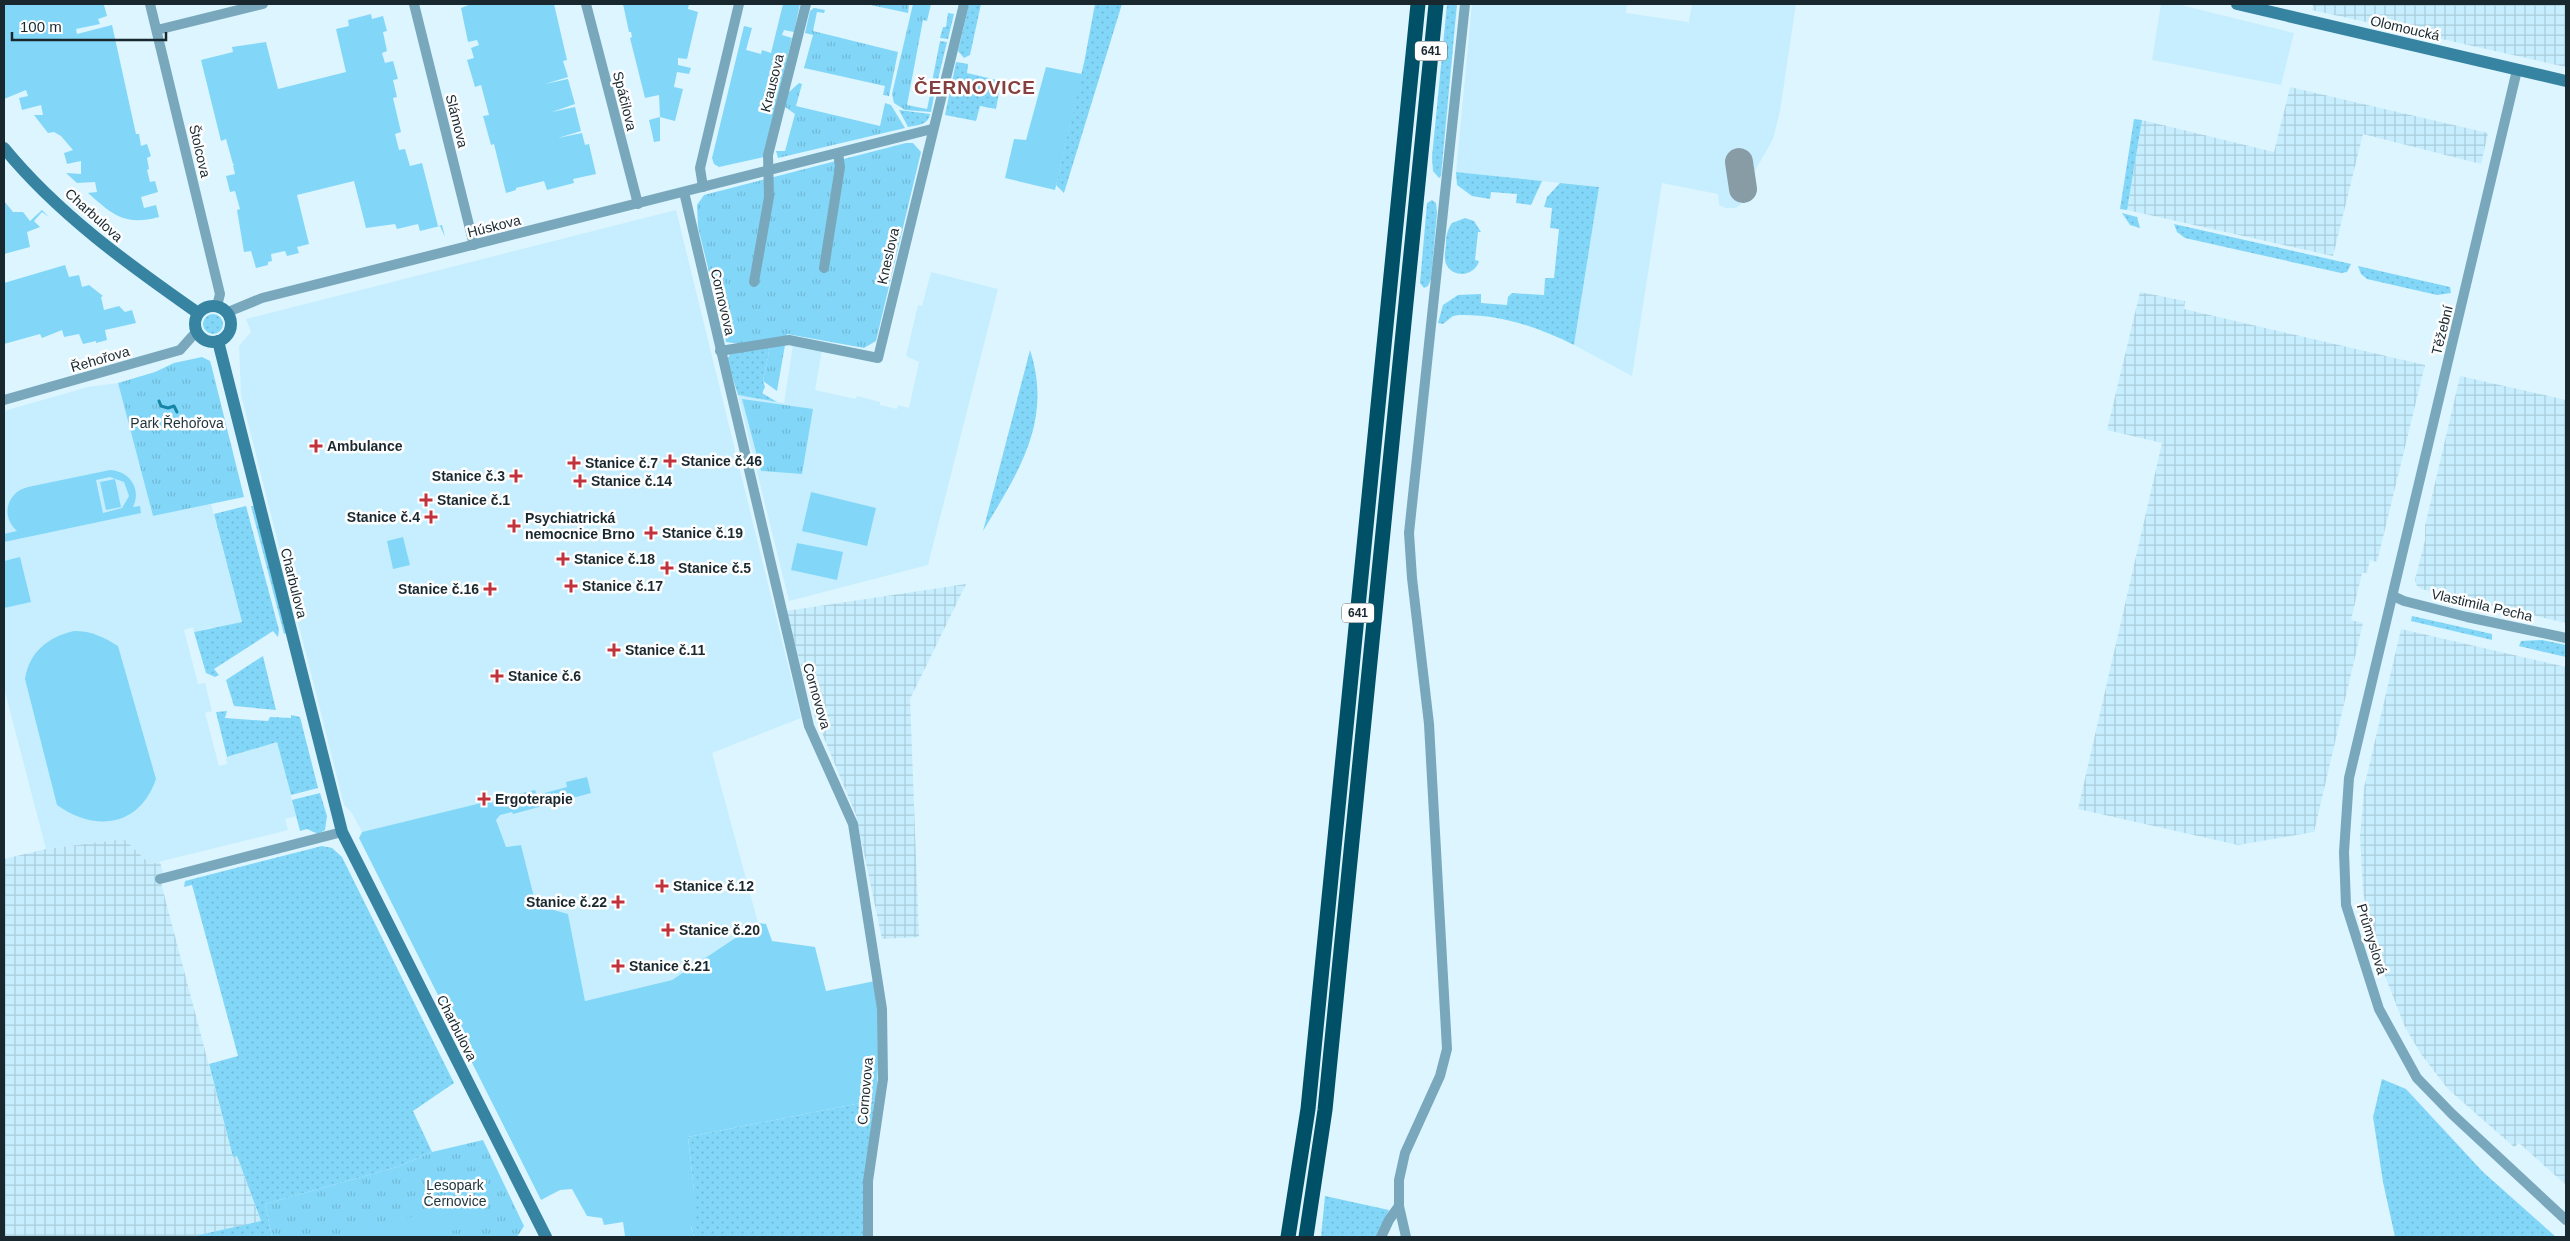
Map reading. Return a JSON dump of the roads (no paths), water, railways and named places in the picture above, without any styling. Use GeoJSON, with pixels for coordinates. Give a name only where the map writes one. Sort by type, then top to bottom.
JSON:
{"type":"FeatureCollection","features":[{"type":"Feature","properties":{"kind":"highway","name":"641"},"geometry":{"type":"LineString","coordinates":[[1288,1237],[1308,1109],[1418,4]]}},
{"type":"Feature","properties":{"kind":"highway","name":"641"},"geometry":{"type":"LineString","coordinates":[[1307,1231],[1325,1110],[1436,4]]}},
{"type":"Feature","properties":{"kind":"street","name":"Štolcova"},"geometry":{"type":"LineString","coordinates":[[150,4],[222,309]]}},
{"type":"Feature","properties":{"kind":"street"},"geometry":{"type":"LineString","coordinates":[[156,30],[263,4]]}},
{"type":"Feature","properties":{"kind":"street","name":"Slámova"},"geometry":{"type":"LineString","coordinates":[[414,4],[474,245]]}},
{"type":"Feature","properties":{"kind":"street","name":"Spáčilova"},"geometry":{"type":"LineString","coordinates":[[586,4],[638,204]]}},
{"type":"Feature","properties":{"kind":"street"},"geometry":{"type":"LineString","coordinates":[[703,186],[700,168],[739,4]]}},
{"type":"Feature","properties":{"kind":"street","name":"Krausova"},"geometry":{"type":"LineString","coordinates":[[769,170],[768,155],[806,4]]}},
{"type":"Feature","properties":{"kind":"street","name":"Kneslova"},"geometry":{"type":"LineString","coordinates":[[720,351],[788,340],[878,358],[932,129],[964,4]]}},
{"type":"Feature","properties":{"kind":"street"},"geometry":{"type":"LineString","coordinates":[[1406,1237],[1399,1206],[1399,1180],[1405,1153],[1440,1076],[1447,1049],[1426,694],[1409,548],[1411,509],[1465,4]]}},
{"type":"Feature","properties":{"kind":"street","name":"Olomoucká"},"geometry":{"type":"LineString","coordinates":[[2237,4],[2566,81]]}},
{"type":"Feature","properties":{"kind":"street","name":"Těžební"},"geometry":{"type":"LineString","coordinates":[[2393,596],[2517,70]]}},
{"type":"Feature","properties":{"kind":"street","name":"Húskova"},"geometry":{"type":"LineString","coordinates":[[222,309],[932,129]]}},
{"type":"Feature","properties":{"kind":"street","name":"Charbulova"},"geometry":{"type":"LineString","coordinates":[[5,152],[82,228],[140,273],[198,313]]}},
{"type":"Feature","properties":{"kind":"street"},"geometry":{"type":"LineString","coordinates":[[824,268],[840,167],[838,153]]}},
{"type":"Feature","properties":{"kind":"street"},"geometry":{"type":"LineString","coordinates":[[754,282],[770,197],[769,170]]}},
{"type":"Feature","properties":{"kind":"street","name":"Cornovova"},"geometry":{"type":"LineString","coordinates":[[684,192],[809,726],[853,824],[882,1009],[883,1079],[868,1181],[868,1237]]}},
{"type":"Feature","properties":{"kind":"street"},"geometry":{"type":"LineString","coordinates":[[207,306],[222,309],[231,321],[230,330],[224,339],[208,342],[196,332],[194,322],[198,313],[207,306]]}},
{"type":"Feature","properties":{"kind":"street","name":"Řehořova"},"geometry":{"type":"LineString","coordinates":[[4,400],[180,350],[196,332]]}},
{"type":"Feature","properties":{"kind":"street","name":"Charbulova"},"geometry":{"type":"LineString","coordinates":[[218,341],[342,832],[546,1237]]}},
{"type":"Feature","properties":{"kind":"street","name":"Vlastimila Pecha"},"geometry":{"type":"LineString","coordinates":[[2393,596],[2404,601],[2467,617],[2566,638]]}},
{"type":"Feature","properties":{"kind":"street","name":"Průmyslová"},"geometry":{"type":"LineString","coordinates":[[2393,596],[2349,778],[2344,852],[2346,905],[2379,1009],[2417,1078],[2452,1114],[2566,1220]]}},
{"type":"Feature","properties":{"kind":"street"},"geometry":{"type":"LineString","coordinates":[[160,879],[342,832]]}},
{"type":"Feature","properties":{"kind":"street"},"geometry":{"type":"LineString","coordinates":[[1380,1237],[1399,1206]]}},
{"type":"Feature","properties":{"kind":"waterway"},"geometry":{"type":"LineString","coordinates":[[159,401],[161,406],[168,408],[174,406],[177,412]]}},
{"type":"Feature","properties":{"kind":"place","name":"Ambulance"},"geometry":{"type":"Point","coordinates":[316,446]}},
{"type":"Feature","properties":{"kind":"place","name":"Stanice č.46"},"geometry":{"type":"Point","coordinates":[670,461]}},
{"type":"Feature","properties":{"kind":"place","name":"Stanice č.7"},"geometry":{"type":"Point","coordinates":[574,463]}},
{"type":"Feature","properties":{"kind":"place","name":"Stanice č.3"},"geometry":{"type":"Point","coordinates":[516,476]}},
{"type":"Feature","properties":{"kind":"place","name":"Stanice č.14"},"geometry":{"type":"Point","coordinates":[580,481]}},
{"type":"Feature","properties":{"kind":"place","name":"Stanice č.1"},"geometry":{"type":"Point","coordinates":[426,500]}},
{"type":"Feature","properties":{"kind":"place","name":"Stanice č.4"},"geometry":{"type":"Point","coordinates":[431,517]}},
{"type":"Feature","properties":{"kind":"place","name":"Psychiatrická nemocnice Brno"},"geometry":{"type":"Point","coordinates":[514,526]}},
{"type":"Feature","properties":{"kind":"place","name":"Stanice č.19"},"geometry":{"type":"Point","coordinates":[651,533]}},
{"type":"Feature","properties":{"kind":"place","name":"Stanice č.18"},"geometry":{"type":"Point","coordinates":[563,559]}},
{"type":"Feature","properties":{"kind":"place","name":"Stanice č.5"},"geometry":{"type":"Point","coordinates":[667,568]}},
{"type":"Feature","properties":{"kind":"place","name":"Stanice č.17"},"geometry":{"type":"Point","coordinates":[571,586]}},
{"type":"Feature","properties":{"kind":"place","name":"Stanice č.16"},"geometry":{"type":"Point","coordinates":[490,589]}},
{"type":"Feature","properties":{"kind":"place","name":"Stanice č.11"},"geometry":{"type":"Point","coordinates":[614,650]}},
{"type":"Feature","properties":{"kind":"place","name":"Stanice č.6"},"geometry":{"type":"Point","coordinates":[497,676]}},
{"type":"Feature","properties":{"kind":"place","name":"Ergoterapie"},"geometry":{"type":"Point","coordinates":[484,799]}},
{"type":"Feature","properties":{"kind":"place","name":"Stanice č.12"},"geometry":{"type":"Point","coordinates":[662,886]}},
{"type":"Feature","properties":{"kind":"place","name":"Stanice č.22"},"geometry":{"type":"Point","coordinates":[618,902]}},
{"type":"Feature","properties":{"kind":"place","name":"Stanice č.20"},"geometry":{"type":"Point","coordinates":[668,930]}},
{"type":"Feature","properties":{"kind":"place","name":"Stanice č.21"},"geometry":{"type":"Point","coordinates":[618,966]}},
{"type":"Feature","properties":{"kind":"district","name":"ČERNOVICE"},"geometry":{"type":"Point","coordinates":[975,87]}},
{"type":"Feature","properties":{"kind":"park label","name":"Park Řehořova"},"geometry":{"type":"Point","coordinates":[177,423]}},
{"type":"Feature","properties":{"kind":"park label","name":"Lesopark Černovice"},"geometry":{"type":"Point","coordinates":[455,1194]}}]}
